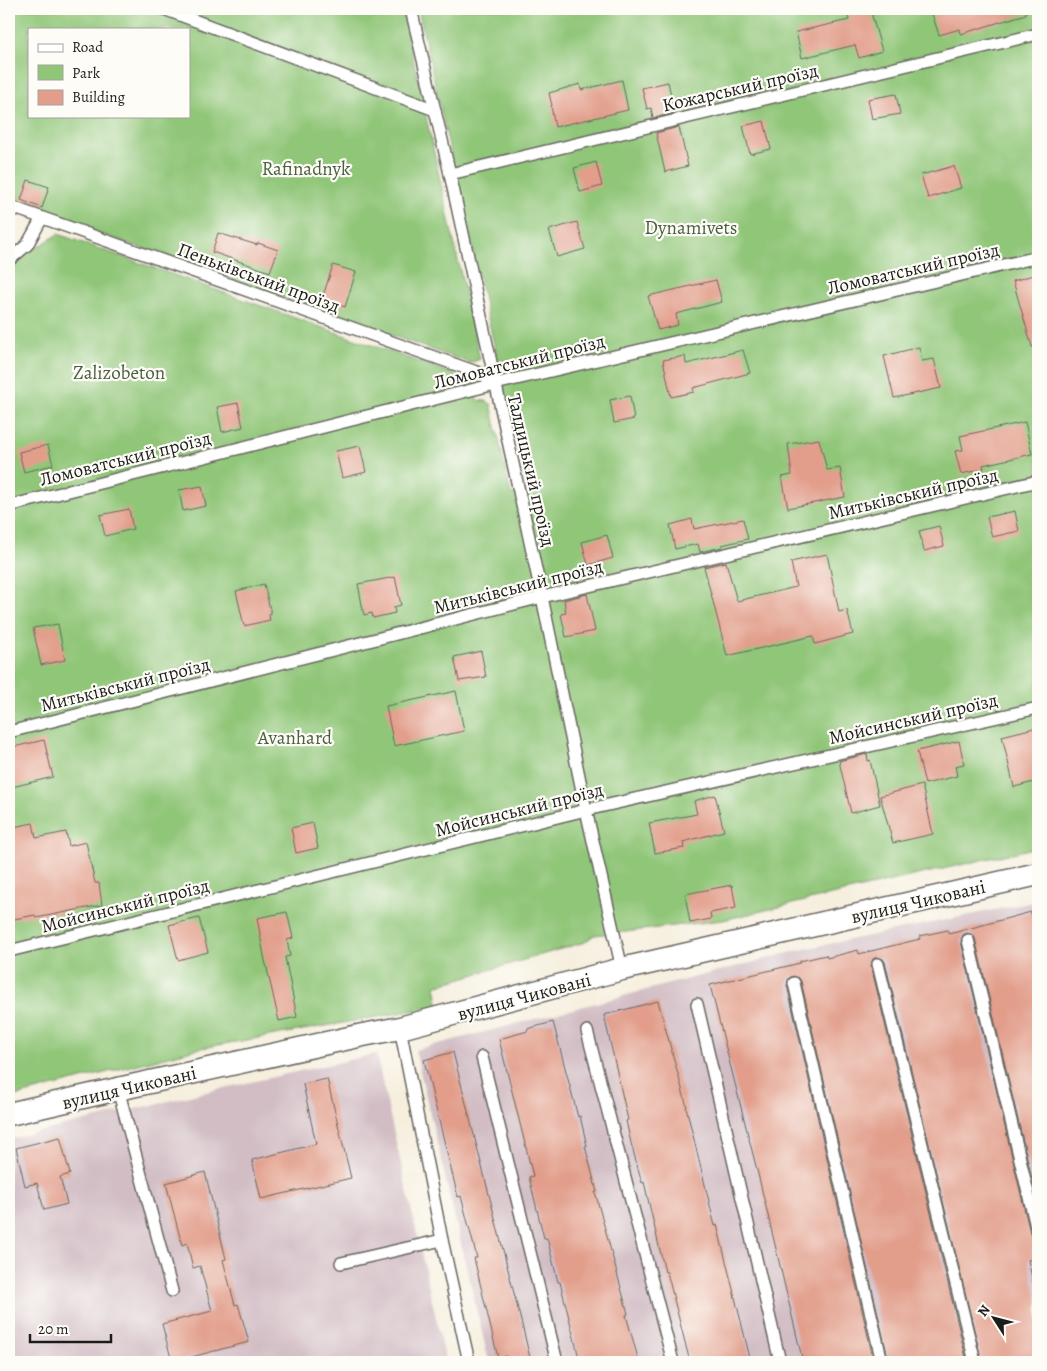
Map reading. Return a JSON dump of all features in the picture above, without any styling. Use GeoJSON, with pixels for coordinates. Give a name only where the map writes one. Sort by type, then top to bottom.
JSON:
{"type":"FeatureCollection","features":[{"type":"Feature","properties":{"kind":"street","name":"вулиця Чиковані"},"geometry":{"type":"LineString","coordinates":[[9,1114],[400,1028],[622,969],[1038,874]]}},
{"type":"Feature","properties":{"kind":"lane"},"geometry":{"type":"LineString","coordinates":[[164,9],[435,110]]}},
{"type":"Feature","properties":{"kind":"lane","name":"Талдицький проїзд"},"geometry":{"type":"LineString","coordinates":[[411,9],[450,174],[542,597],[586,810],[622,969]]}},
{"type":"Feature","properties":{"kind":"lane","name":"Кожарський проїзд"},"geometry":{"type":"LineString","coordinates":[[450,174],[1038,34]]}},
{"type":"Feature","properties":{"kind":"lane","name":"Пеньківський проїзд"},"geometry":{"type":"LineString","coordinates":[[9,206],[482,374],[495,384]]}},
{"type":"Feature","properties":{"kind":"lane"},"geometry":{"type":"LineString","coordinates":[[9,260],[27,245],[42,218]]}},
{"type":"Feature","properties":{"kind":"lane","name":"Ломоватський проїзд"},"geometry":{"type":"LineString","coordinates":[[9,506],[495,384],[1038,256]]}},
{"type":"Feature","properties":{"kind":"lane","name":"Митьківський проїзд"},"geometry":{"type":"LineString","coordinates":[[9,732],[542,597],[1038,481]]}},
{"type":"Feature","properties":{"kind":"lane","name":"Мойсинський проїзд"},"geometry":{"type":"LineString","coordinates":[[9,951],[586,810],[1038,708]]}},
{"type":"Feature","properties":{"kind":"lane"},"geometry":{"type":"LineString","coordinates":[[968,940],[1038,1235]]}},
{"type":"Feature","properties":{"kind":"lane"},"geometry":{"type":"LineString","coordinates":[[878,964],[975,1362]]}},
{"type":"Feature","properties":{"kind":"lane"},"geometry":{"type":"LineString","coordinates":[[794,983],[882,1362]]}},
{"type":"Feature","properties":{"kind":"lane"},"geometry":{"type":"LineString","coordinates":[[697,1004],[780,1362]]}},
{"type":"Feature","properties":{"kind":"lane"},"geometry":{"type":"LineString","coordinates":[[400,1028],[442,1240],[469,1362]]}},
{"type":"Feature","properties":{"kind":"lane"},"geometry":{"type":"LineString","coordinates":[[587,1031],[673,1362]]}},
{"type":"Feature","properties":{"kind":"lane"},"geometry":{"type":"LineString","coordinates":[[482,1056],[557,1362]]}},
{"type":"Feature","properties":{"kind":"lane"},"geometry":{"type":"LineString","coordinates":[[118,1089],[172,1291]]}},
{"type":"Feature","properties":{"kind":"lane"},"geometry":{"type":"LineString","coordinates":[[341,1263],[442,1240]]}},
{"type":"Feature","properties":{"kind":"shaded area"},"geometry":{"type":"Polygon","coordinates":[[[1038,901],[1038,1362],[489,1362],[415,1050],[800,950],[1038,901]]]}},
{"type":"Feature","properties":{"kind":"shaded area"},"geometry":{"type":"Polygon","coordinates":[[[376,1054],[446,1362],[9,1362],[9,1139],[376,1054]]]}},
{"type":"Feature","properties":{"kind":"green space","name":"Rafinadnyk"},"geometry":{"type":"Polygon","coordinates":[[[9,9],[402,9],[480,359],[470,363],[44,214],[9,200],[9,9]]]}},
{"type":"Feature","properties":{"kind":"green space","name":"Avanhard"},"geometry":{"type":"Polygon","coordinates":[[[418,9],[1038,9],[1038,847],[723,920],[594,935],[585,942],[435,986],[439,1006],[196,1049],[9,1098],[9,260],[38,247],[58,234],[476,382],[474,387],[477,400],[486,401],[491,404],[511,495],[527,490],[418,9]]]}},
{"type":"Feature","properties":{"kind":"building"},"geometry":{"type":"Polygon","coordinates":[[[846,9],[870,9],[882,51],[859,58],[855,45],[802,58],[796,32],[849,20],[846,9]]]}},
{"type":"Feature","properties":{"kind":"building"},"geometry":{"type":"Polygon","coordinates":[[[948,9],[1026,9],[1026,14],[961,34],[960,29],[939,35],[932,14],[948,9]]]}},
{"type":"Feature","properties":{"kind":"building"},"geometry":{"type":"Polygon","coordinates":[[[622,80],[628,110],[555,127],[549,93],[580,84],[581,90],[622,80]]]}},
{"type":"Feature","properties":{"kind":"building"},"geometry":{"type":"Polygon","coordinates":[[[668,82],[675,113],[653,118],[651,108],[647,109],[642,88],[668,82]]]}},
{"type":"Feature","properties":{"kind":"building"},"geometry":{"type":"Polygon","coordinates":[[[896,94],[900,114],[872,119],[868,99],[896,94]]]}},
{"type":"Feature","properties":{"kind":"building"},"geometry":{"type":"Polygon","coordinates":[[[764,121],[771,149],[750,154],[743,126],[764,121]]]}},
{"type":"Feature","properties":{"kind":"building"},"geometry":{"type":"Polygon","coordinates":[[[679,127],[688,166],[665,172],[656,133],[679,127]]]}},
{"type":"Feature","properties":{"kind":"building"},"geometry":{"type":"Polygon","coordinates":[[[596,162],[602,186],[580,192],[574,168],[596,162]]]}},
{"type":"Feature","properties":{"kind":"building"},"geometry":{"type":"Polygon","coordinates":[[[954,166],[961,188],[928,198],[921,175],[954,166]]]}},
{"type":"Feature","properties":{"kind":"building"},"geometry":{"type":"Polygon","coordinates":[[[28,180],[49,187],[42,208],[21,200],[28,180]]]}},
{"type":"Feature","properties":{"kind":"building"},"geometry":{"type":"Polygon","coordinates":[[[577,222],[585,249],[557,257],[549,230],[577,222]]]}},
{"type":"Feature","properties":{"kind":"building"},"geometry":{"type":"Polygon","coordinates":[[[218,233],[278,250],[270,272],[212,252],[218,233]]]}},
{"type":"Feature","properties":{"kind":"building"},"geometry":{"type":"Polygon","coordinates":[[[333,265],[356,272],[345,307],[322,299],[333,265]]]}},
{"type":"Feature","properties":{"kind":"building"},"geometry":{"type":"Polygon","coordinates":[[[1033,275],[1038,293],[1038,346],[1032,347],[1013,281],[1033,275]]]}},
{"type":"Feature","properties":{"kind":"building"},"geometry":{"type":"Polygon","coordinates":[[[716,280],[722,302],[676,314],[678,325],[658,330],[648,296],[716,280]]]}},
{"type":"Feature","properties":{"kind":"building"},"geometry":{"type":"Polygon","coordinates":[[[919,347],[922,361],[934,359],[941,388],[894,398],[884,356],[919,347]]]}},
{"type":"Feature","properties":{"kind":"building"},"geometry":{"type":"Polygon","coordinates":[[[743,350],[750,373],[693,388],[694,392],[671,397],[663,360],[685,356],[686,364],[743,350]]]}},
{"type":"Feature","properties":{"kind":"building"},"geometry":{"type":"Polygon","coordinates":[[[630,396],[634,419],[614,423],[610,400],[630,396]]]}},
{"type":"Feature","properties":{"kind":"building"},"geometry":{"type":"Polygon","coordinates":[[[238,403],[243,427],[222,432],[217,407],[238,403]]]}},
{"type":"Feature","properties":{"kind":"building"},"geometry":{"type":"Polygon","coordinates":[[[1025,422],[1032,454],[983,465],[984,469],[961,474],[955,451],[963,450],[960,436],[1025,422]]]}},
{"type":"Feature","properties":{"kind":"building"},"geometry":{"type":"Polygon","coordinates":[[[819,439],[827,470],[840,468],[845,497],[788,508],[782,477],[792,475],[788,444],[819,439]]]}},
{"type":"Feature","properties":{"kind":"building"},"geometry":{"type":"Polygon","coordinates":[[[48,445],[53,465],[24,472],[19,452],[48,445]]]}},
{"type":"Feature","properties":{"kind":"building"},"geometry":{"type":"Polygon","coordinates":[[[360,446],[366,472],[342,478],[336,451],[360,446]]]}},
{"type":"Feature","properties":{"kind":"building"},"geometry":{"type":"Polygon","coordinates":[[[202,486],[206,506],[183,511],[179,490],[202,486]]]}},
{"type":"Feature","properties":{"kind":"building"},"geometry":{"type":"Polygon","coordinates":[[[129,509],[133,529],[105,536],[100,515],[129,509]]]}},
{"type":"Feature","properties":{"kind":"building"},"geometry":{"type":"Polygon","coordinates":[[[1015,511],[1019,531],[992,537],[987,517],[1015,511]]]}},
{"type":"Feature","properties":{"kind":"building"},"geometry":{"type":"Polygon","coordinates":[[[692,519],[694,529],[743,519],[748,539],[700,552],[698,544],[675,549],[670,525],[692,519]]]}},
{"type":"Feature","properties":{"kind":"building"},"geometry":{"type":"Polygon","coordinates":[[[939,526],[944,546],[924,551],[919,531],[939,526]]]}},
{"type":"Feature","properties":{"kind":"building"},"geometry":{"type":"Polygon","coordinates":[[[607,535],[613,558],[588,565],[582,542],[607,535]]]}},
{"type":"Feature","properties":{"kind":"building"},"geometry":{"type":"Polygon","coordinates":[[[827,554],[839,612],[847,610],[853,634],[815,644],[813,636],[727,656],[704,567],[726,562],[737,601],[796,587],[791,562],[827,554]]]}},
{"type":"Feature","properties":{"kind":"building"},"geometry":{"type":"Polygon","coordinates":[[[395,577],[401,605],[394,607],[395,613],[373,618],[372,613],[364,615],[358,584],[395,577]]]}},
{"type":"Feature","properties":{"kind":"building"},"geometry":{"type":"Polygon","coordinates":[[[264,584],[271,614],[269,615],[270,620],[244,626],[236,591],[264,584]]]}},
{"type":"Feature","properties":{"kind":"building"},"geometry":{"type":"Polygon","coordinates":[[[587,594],[595,631],[566,637],[561,614],[566,613],[564,600],[587,594]]]}},
{"type":"Feature","properties":{"kind":"building"},"geometry":{"type":"Polygon","coordinates":[[[58,624],[65,660],[41,665],[33,628],[58,624]]]}},
{"type":"Feature","properties":{"kind":"building"},"geometry":{"type":"Polygon","coordinates":[[[481,651],[486,677],[459,681],[454,657],[481,651]]]}},
{"type":"Feature","properties":{"kind":"building"},"geometry":{"type":"Polygon","coordinates":[[[456,691],[464,731],[394,746],[386,706],[456,691]]]}},
{"type":"Feature","properties":{"kind":"building"},"geometry":{"type":"Polygon","coordinates":[[[1038,727],[1038,781],[1014,787],[1002,736],[1038,727]]]}},
{"type":"Feature","properties":{"kind":"building"},"geometry":{"type":"Polygon","coordinates":[[[44,740],[53,777],[12,787],[9,773],[9,748],[44,740]]]}},
{"type":"Feature","properties":{"kind":"building"},"geometry":{"type":"Polygon","coordinates":[[[959,741],[964,764],[955,766],[957,776],[925,784],[917,751],[959,741]]]}},
{"type":"Feature","properties":{"kind":"building"},"geometry":{"type":"Polygon","coordinates":[[[867,754],[880,805],[851,813],[839,761],[867,754]]]}},
{"type":"Feature","properties":{"kind":"building"},"geometry":{"type":"Polygon","coordinates":[[[922,785],[933,834],[893,843],[880,796],[922,785]]]}},
{"type":"Feature","properties":{"kind":"building"},"geometry":{"type":"Polygon","coordinates":[[[715,795],[724,831],[683,842],[684,848],[655,853],[649,823],[697,814],[694,801],[715,795]]]}},
{"type":"Feature","properties":{"kind":"building"},"geometry":{"type":"Polygon","coordinates":[[[33,823],[36,838],[66,832],[69,846],[86,842],[95,883],[99,883],[102,905],[36,918],[35,915],[9,920],[9,828],[33,823]]]}},
{"type":"Feature","properties":{"kind":"building"},"geometry":{"type":"Polygon","coordinates":[[[313,823],[318,848],[296,853],[291,828],[313,823]]]}},
{"type":"Feature","properties":{"kind":"building"},"geometry":{"type":"Polygon","coordinates":[[[732,885],[736,908],[710,913],[711,919],[690,923],[685,894],[732,885]]]}},
{"type":"Feature","properties":{"kind":"building"},"geometry":{"type":"Polygon","coordinates":[[[287,912],[293,938],[287,940],[290,956],[285,957],[297,1017],[279,1021],[257,918],[287,912]]]}},
{"type":"Feature","properties":{"kind":"building"},"geometry":{"type":"Polygon","coordinates":[[[1031,912],[1038,943],[1038,1204],[975,938],[967,933],[963,935],[961,941],[1031,1237],[1038,1242],[1038,1258],[1028,1260],[1038,1303],[1038,1362],[982,1362],[885,962],[877,957],[873,959],[871,966],[967,1362],[889,1362],[801,981],[793,976],[789,978],[787,985],[874,1362],[803,1362],[710,985],[826,955],[827,958],[858,950],[859,954],[920,939],[920,936],[948,930],[949,934],[1031,912]]]}},
{"type":"Feature","properties":{"kind":"building"},"geometry":{"type":"Polygon","coordinates":[[[199,918],[208,952],[178,960],[169,925],[199,918]]]}},
{"type":"Feature","properties":{"kind":"building"},"geometry":{"type":"Polygon","coordinates":[[[658,1001],[687,1107],[715,1226],[717,1225],[751,1362],[690,1362],[667,1272],[665,1272],[644,1182],[642,1183],[631,1143],[626,1121],[628,1120],[604,1015],[658,1001]]]}},
{"type":"Feature","properties":{"kind":"building"},"geometry":{"type":"Polygon","coordinates":[[[553,1022],[578,1117],[580,1116],[587,1146],[585,1146],[597,1192],[595,1192],[639,1362],[580,1362],[560,1282],[558,1282],[547,1238],[544,1238],[529,1177],[533,1176],[499,1039],[553,1022]]]}},
{"type":"Feature","properties":{"kind":"building"},"geometry":{"type":"Polygon","coordinates":[[[453,1052],[531,1362],[507,1362],[506,1356],[498,1358],[474,1258],[477,1258],[461,1196],[458,1197],[424,1060],[453,1052]]]}},
{"type":"Feature","properties":{"kind":"building"},"geometry":{"type":"Polygon","coordinates":[[[327,1079],[351,1178],[261,1199],[252,1160],[316,1144],[303,1084],[327,1079]]]}},
{"type":"Feature","properties":{"kind":"building"},"geometry":{"type":"Polygon","coordinates":[[[60,1137],[70,1174],[60,1177],[67,1204],[44,1210],[37,1183],[25,1186],[16,1148],[60,1137]]]}},
{"type":"Feature","properties":{"kind":"building"},"geometry":{"type":"Polygon","coordinates":[[[205,1172],[226,1259],[223,1260],[235,1305],[238,1304],[249,1342],[172,1362],[162,1324],[212,1311],[200,1266],[193,1268],[187,1243],[182,1245],[166,1183],[205,1172]]]}},
{"type":"Feature","properties":{"kind":"park label","name":"Dynamivets"},"geometry":{"type":"Point","coordinates":[691,227]}},
{"type":"Feature","properties":{"kind":"park label","name":"Zalizobeton"},"geometry":{"type":"Point","coordinates":[119,372]}}]}
